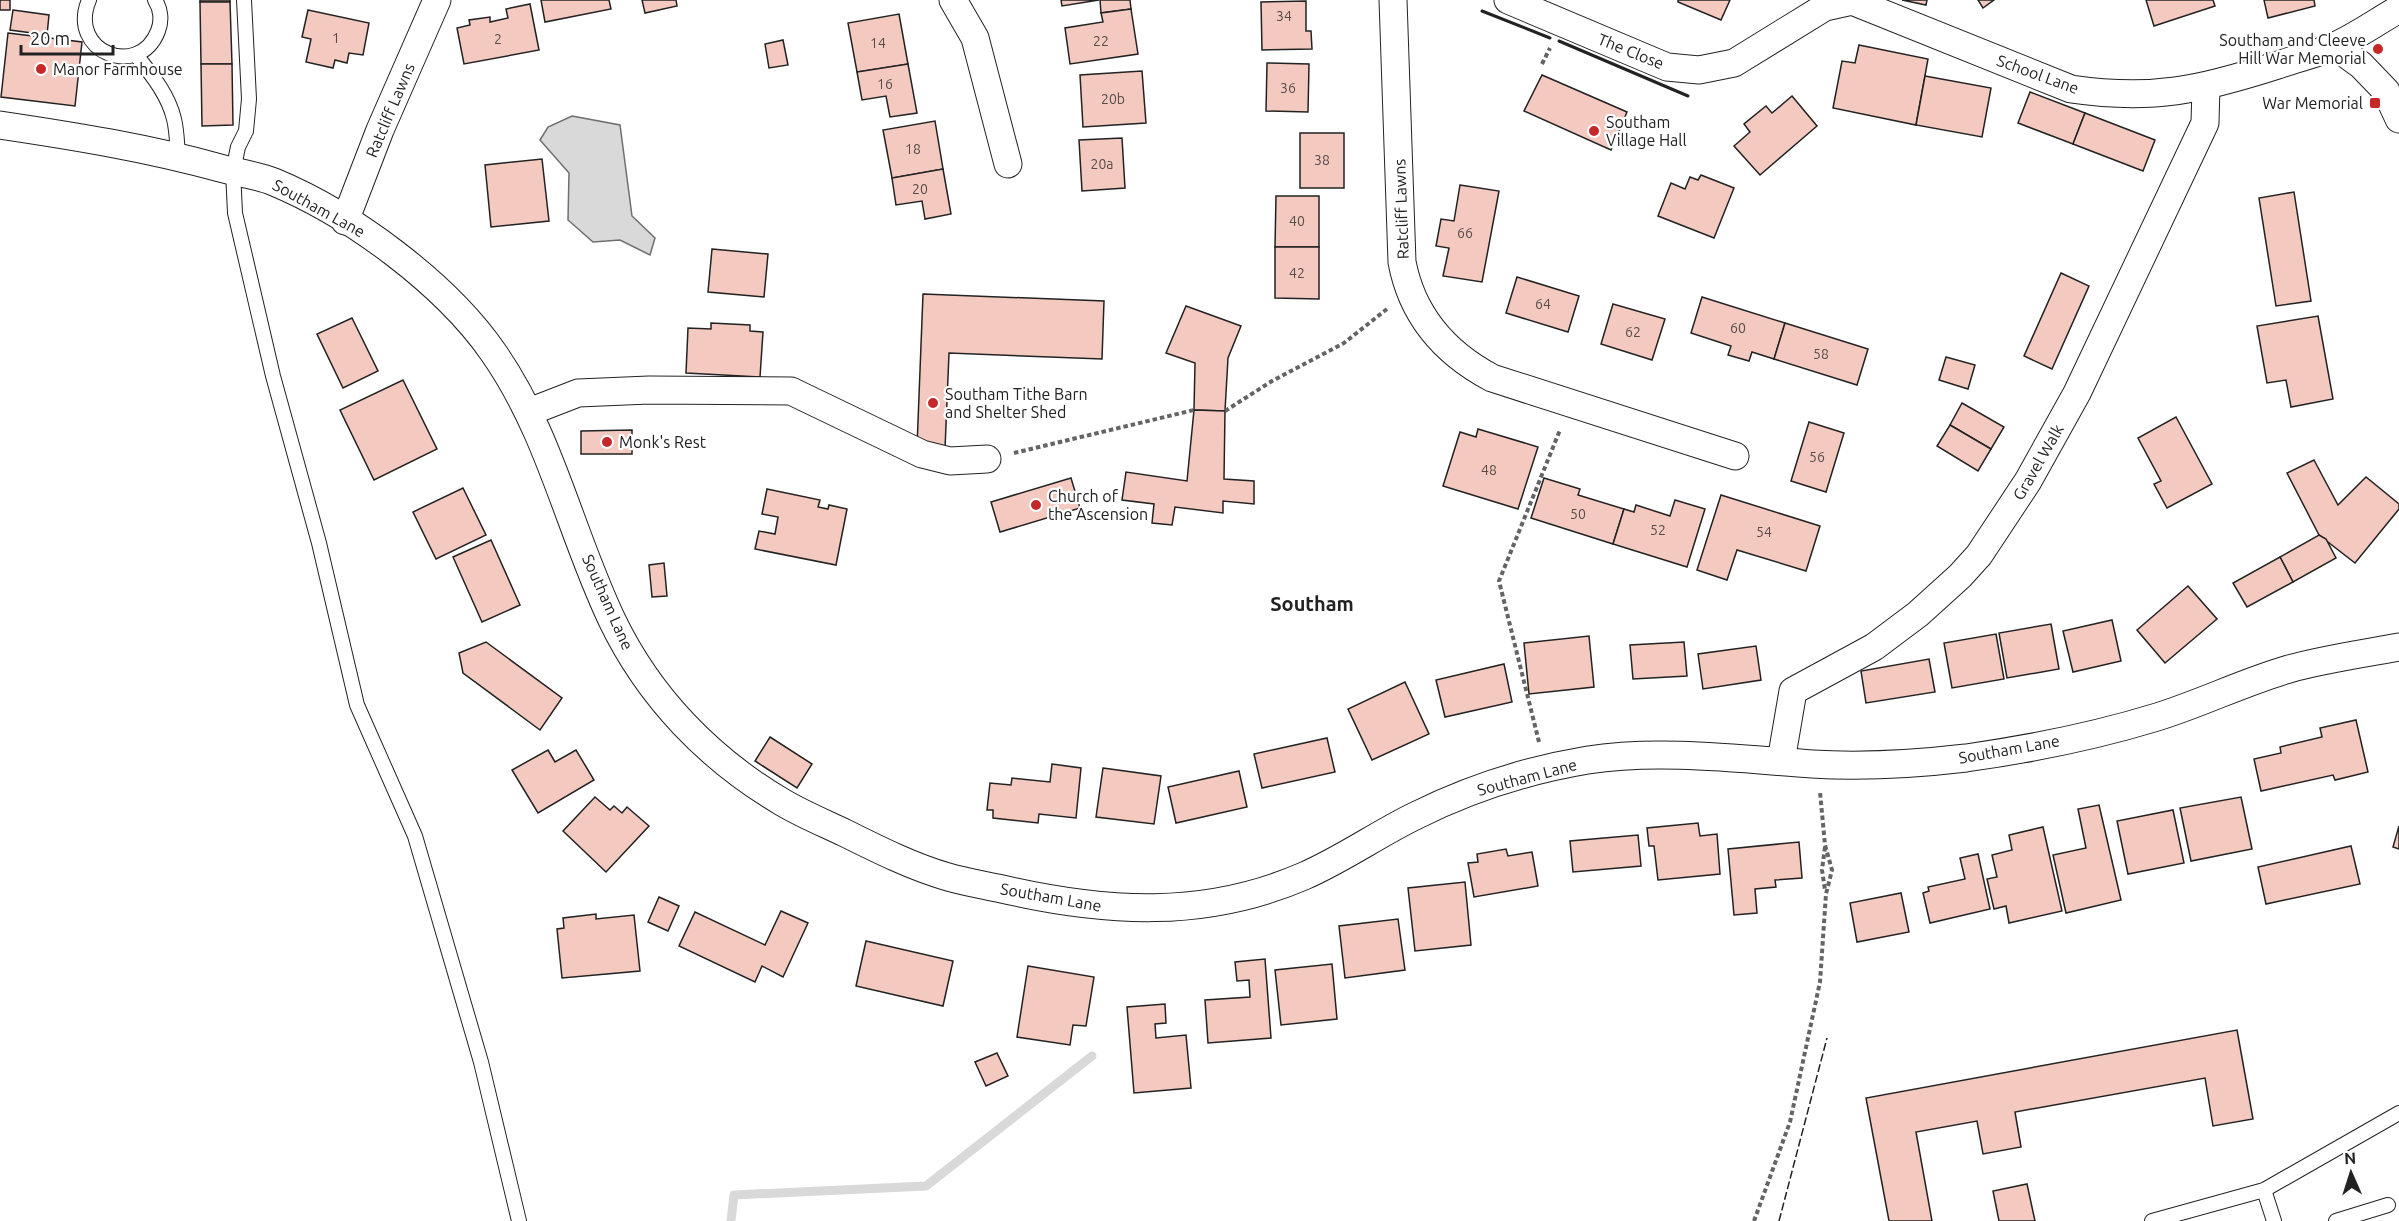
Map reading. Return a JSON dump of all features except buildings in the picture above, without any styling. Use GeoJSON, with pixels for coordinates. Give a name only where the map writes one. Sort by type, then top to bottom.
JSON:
{"type":"FeatureCollection","features":[{"type":"Feature","properties":{"kind":"street","name":"Ratcliff Lawns"},"geometry":{"type":"LineString","coordinates":[[345,221],[380,130],[437,0]]}},
{"type":"Feature","properties":{"kind":"street"},"geometry":{"type":"LineString","coordinates":[[953,0],[975,38],[1008,164]]}},
{"type":"Feature","properties":{"kind":"street","name":"Ratcliff Lawns"},"geometry":{"type":"LineString","coordinates":[[1393,0],[1402,262],[1410,293],[1422,317],[1438,338],[1472,367],[1492,378],[1735,456]]}},
{"type":"Feature","properties":{"kind":"street","name":"The Close"},"geometry":{"type":"LineString","coordinates":[[1508,0],[1667,67],[1699,70],[1734,63],[1826,7],[1851,0]]}},
{"type":"Feature","properties":{"kind":"street","name":"School Lane"},"geometry":{"type":"LineString","coordinates":[[1851,0],[2071,89],[2104,94],[2139,95],[2172,93],[2206,87],[2335,46],[2399,9]]}},
{"type":"Feature","properties":{"kind":"street"},"geometry":{"type":"LineString","coordinates":[[2335,46],[2361,66],[2386,91],[2399,119]]}},
{"type":"Feature","properties":{"kind":"street","name":"Gravel Walk"},"geometry":{"type":"LineString","coordinates":[[1781,761],[1793,691],[1874,647],[1918,614],[1952,584],[1979,555],[2028,481],[2078,393],[2205,123],[2206,87]]}},
{"type":"Feature","properties":{"kind":"street","name":"Southam Lane"},"geometry":{"type":"LineString","coordinates":[[0,125],[178,156],[268,180],[345,221],[399,255],[446,297],[492,350],[529,412],[611,618],[639,669],[680,722],[713,753],[781,802],[861,841],[943,876],[1032,896],[1114,908],[1202,906],[1260,893],[1310,873],[1425,811],[1467,793],[1545,769],[1596,759],[1657,757],[1817,764],[1899,764],[1961,758],[2023,749],[2092,734],[2161,716],[2287,670],[2317,662],[2399,647]]}},
{"type":"Feature","properties":{"kind":"street"},"geometry":{"type":"LineString","coordinates":[[529,412],[578,393],[649,390],[791,391],[922,454],[950,461],[987,459]]}},
{"type":"Feature","properties":{"kind":"lane"},"geometry":{"type":"LineString","coordinates":[[89,0],[84,13],[84,27],[89,39],[98,49],[110,55],[123,57],[136,55],[155,39],[161,16],[155,0]]}},
{"type":"Feature","properties":{"kind":"lane"},"geometry":{"type":"LineString","coordinates":[[244,0],[248,113],[246,131],[238,147],[233,171],[235,213],[273,376],[318,543],[357,705],[415,836],[481,1062],[519,1221]]}},
{"type":"Feature","properties":{"kind":"lane"},"geometry":{"type":"LineString","coordinates":[[136,55],[159,84],[174,118],[178,156]]}},
{"type":"Feature","properties":{"kind":"lane"},"geometry":{"type":"LineString","coordinates":[[2152,1221],[2264,1190],[2399,1113]]}},
{"type":"Feature","properties":{"kind":"lane"},"geometry":{"type":"LineString","coordinates":[[2264,1190],[2274,1221]]}},
{"type":"Feature","properties":{"kind":"lane"},"geometry":{"type":"LineString","coordinates":[[2336,1221],[2388,1204]]}},
{"type":"Feature","properties":{"kind":"path"},"geometry":{"type":"LineString","coordinates":[[1225,411],[1272,381],[1344,343],[1375,317]]}},
{"type":"Feature","properties":{"kind":"path"},"geometry":{"type":"LineString","coordinates":[[1545,769],[1499,581],[1571,405]]}},
{"type":"Feature","properties":{"kind":"path"},"geometry":{"type":"LineString","coordinates":[[987,459],[1194,410]]}},
{"type":"Feature","properties":{"kind":"path"},"geometry":{"type":"LineString","coordinates":[[1754,1221],[1790,1122],[1820,982],[1826,894],[1832,870],[1825,845],[1817,764]]}},
{"type":"Feature","properties":{"kind":"path"},"geometry":{"type":"LineString","coordinates":[[1825,845],[1822,870],[1826,894]]}},
{"type":"Feature","properties":{"kind":"shaded area"},"geometry":{"type":"Polygon","coordinates":[[[572,116],[620,125],[632,216],[655,238],[650,255],[620,240],[593,242],[568,220],[569,173],[540,140],[548,127],[572,116]]]}},
{"type":"Feature","properties":{"kind":"waterway"},"geometry":{"type":"LineString","coordinates":[[731,1221],[734,1195],[926,1186],[1092,1056]]}},
{"type":"Feature","properties":{"kind":"fence"},"geometry":{"type":"LineString","coordinates":[[1779,1221],[1827,1038]]}},
{"type":"Feature","properties":{"kind":"wall"},"geometry":{"type":"LineString","coordinates":[[1482,11],[1550,38]]}},
{"type":"Feature","properties":{"kind":"wall"},"geometry":{"type":"LineString","coordinates":[[1559,41],[1688,96]]}},
{"type":"Feature","properties":{"kind":"place","name":"Southam and Cleeve Hill War Memorial"},"geometry":{"type":"Point","coordinates":[2378,49]}},
{"type":"Feature","properties":{"kind":"place","name":"Manor Farmhouse"},"geometry":{"type":"Point","coordinates":[41,69]}},
{"type":"Feature","properties":{"kind":"place","name":"War Memorial"},"geometry":{"type":"Point","coordinates":[2375,103]}},
{"type":"Feature","properties":{"kind":"place","name":"Southam Village Hall"},"geometry":{"type":"Point","coordinates":[1594,131]}},
{"type":"Feature","properties":{"kind":"place","name":"Southam Tithe Barn and Shelter Shed"},"geometry":{"type":"Point","coordinates":[933,403]}},
{"type":"Feature","properties":{"kind":"place","name":"Monk's Rest"},"geometry":{"type":"Point","coordinates":[607,442]}},
{"type":"Feature","properties":{"kind":"place","name":"Church of the Ascension"},"geometry":{"type":"Point","coordinates":[1036,505]}},
{"type":"Feature","properties":{"kind":"district","name":"Southam"},"geometry":{"type":"Point","coordinates":[1312,604]}}]}
